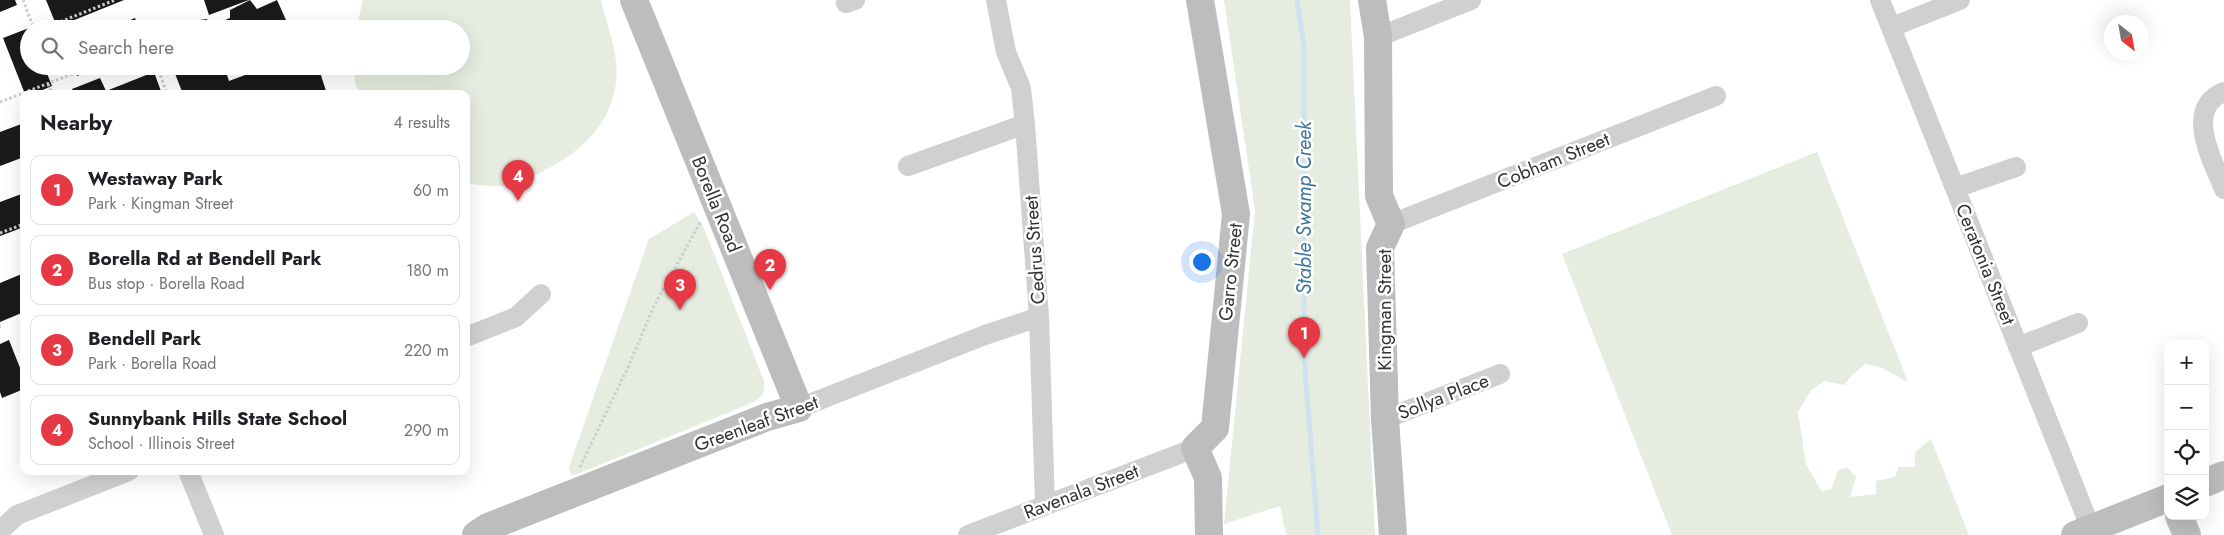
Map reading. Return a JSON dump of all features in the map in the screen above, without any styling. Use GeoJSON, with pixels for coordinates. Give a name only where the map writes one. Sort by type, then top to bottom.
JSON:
{"type":"FeatureCollection","features":[{"type":"Feature","properties":{"kind":"street","name":"Borella Road"},"geometry":{"type":"LineString","coordinates":[[634,0],[799,408]]}},
{"type":"Feature","properties":{"kind":"street","name":"Cedrus Street"},"geometry":{"type":"LineString","coordinates":[[996,0],[1006,52],[1021,88],[1025,124],[1039,317],[1046,505]]}},
{"type":"Feature","properties":{"kind":"street","name":"Garro Street"},"geometry":{"type":"LineString","coordinates":[[1195,448],[1215,428],[1236,214],[1200,0]]}},
{"type":"Feature","properties":{"kind":"street","name":"Kingman Street"},"geometry":{"type":"LineString","coordinates":[[1372,0],[1378,37],[1379,196],[1391,224],[1380,248],[1385,419],[1393,535]]}},
{"type":"Feature","properties":{"kind":"street"},"geometry":{"type":"LineString","coordinates":[[1378,37],[1471,0]]}},
{"type":"Feature","properties":{"kind":"street","name":"Ceratonia Street"},"geometry":{"type":"LineString","coordinates":[[1880,0],[2018,347],[2083,532]]}},
{"type":"Feature","properties":{"kind":"street"},"geometry":{"type":"LineString","coordinates":[[1892,27],[1960,0]]}},
{"type":"Feature","properties":{"kind":"street"},"geometry":{"type":"LineString","coordinates":[[2224,92],[2214,96],[2204,109],[2203,132],[2224,189]]}},
{"type":"Feature","properties":{"kind":"street","name":"Cobham Street"},"geometry":{"type":"LineString","coordinates":[[1391,224],[1716,96]]}},
{"type":"Feature","properties":{"kind":"street"},"geometry":{"type":"LineString","coordinates":[[908,166],[1025,124]]}},
{"type":"Feature","properties":{"kind":"street"},"geometry":{"type":"LineString","coordinates":[[1955,188],[2016,167]]}},
{"type":"Feature","properties":{"kind":"street"},"geometry":{"type":"LineString","coordinates":[[470,335],[516,317],[541,294]]}},
{"type":"Feature","properties":{"kind":"street","name":"Greenleaf Street"},"geometry":{"type":"LineString","coordinates":[[476,535],[488,527],[767,417],[799,408],[985,335],[1039,317]]}},
{"type":"Feature","properties":{"kind":"street"},"geometry":{"type":"LineString","coordinates":[[2018,347],[2078,323]]}},
{"type":"Feature","properties":{"kind":"street","name":"Sollya Place"},"geometry":{"type":"LineString","coordinates":[[1385,419],[1500,374]]}},
{"type":"Feature","properties":{"kind":"street"},"geometry":{"type":"LineString","coordinates":[[1195,448],[1208,478],[1210,535]]}},
{"type":"Feature","properties":{"kind":"street","name":"Ravenala Street"},"geometry":{"type":"LineString","coordinates":[[968,535],[1195,448]]}},
{"type":"Feature","properties":{"kind":"street"},"geometry":{"type":"LineString","coordinates":[[0,531],[16,514],[118,475]]}},
{"type":"Feature","properties":{"kind":"street"},"geometry":{"type":"LineString","coordinates":[[190,475],[214,535]]}},
{"type":"Feature","properties":{"kind":"street"},"geometry":{"type":"LineString","coordinates":[[2209,481],[2224,475]]}},
{"type":"Feature","properties":{"kind":"street"},"geometry":{"type":"LineString","coordinates":[[2083,532],[2164,500]]}},
{"type":"Feature","properties":{"kind":"street"},"geometry":{"type":"LineString","coordinates":[[2181,520],[2187,535]]}},
{"type":"Feature","properties":{"kind":"path"},"geometry":{"type":"LineString","coordinates":[[23,0],[31,20]]}},
{"type":"Feature","properties":{"kind":"path"},"geometry":{"type":"LineString","coordinates":[[65,20],[115,0]]}},
{"type":"Feature","properties":{"kind":"path"},"geometry":{"type":"LineString","coordinates":[[32,90],[70,75]]}},
{"type":"Feature","properties":{"kind":"path"},"geometry":{"type":"LineString","coordinates":[[160,75],[166,90]]}},
{"type":"Feature","properties":{"kind":"path"},"geometry":{"type":"LineString","coordinates":[[48,84],[50,90]]}},
{"type":"Feature","properties":{"kind":"path"},"geometry":{"type":"LineString","coordinates":[[0,102],[20,94]]}},
{"type":"Feature","properties":{"kind":"path"},"geometry":{"type":"LineString","coordinates":[[575,471],[581,466],[630,363],[654,306],[702,219]]}},
{"type":"Feature","properties":{"kind":"path"},"geometry":{"type":"LineString","coordinates":[[0,233],[20,226]]}},
{"type":"Feature","properties":{"kind":"shaded area"},"geometry":{"type":"Polygon","coordinates":[[[363,0],[601,0],[615,52],[617,73],[607,114],[599,127],[578,149],[565,159],[528,179],[507,186],[470,184],[470,90],[358,90],[355,75],[470,75],[470,20],[358,20],[363,0]]]}},
{"type":"Feature","properties":{"kind":"shaded area"},"geometry":{"type":"Polygon","coordinates":[[[1224,0],[1350,0],[1375,535],[1286,535],[1280,506],[1224,524],[1255,210],[1224,0]]]}},
{"type":"Feature","properties":{"kind":"shaded area"},"geometry":{"type":"Polygon","coordinates":[[[1817,152],[1908,382],[1880,367],[1865,364],[1844,385],[1825,381],[1811,390],[1798,412],[1806,464],[1822,492],[1831,489],[1838,471],[1847,467],[1856,477],[1850,497],[1876,494],[1876,481],[1895,477],[1898,467],[1915,467],[1915,452],[1931,439],[1969,535],[1672,535],[1562,254],[1817,152]]]}},
{"type":"Feature","properties":{"kind":"shaded area"},"geometry":{"type":"Polygon","coordinates":[[[694,212],[703,226],[764,381],[763,394],[759,399],[747,405],[572,476],[569,467],[649,239],[694,212]]]}},
{"type":"Feature","properties":{"kind":"building"},"geometry":{"type":"Polygon","coordinates":[[[0,0],[15,0],[17,5],[0,12],[0,0]]]}},
{"type":"Feature","properties":{"kind":"building"},"geometry":{"type":"Polygon","coordinates":[[[46,0],[124,0],[74,20],[54,20],[46,0]]]}},
{"type":"Feature","properties":{"kind":"building"},"geometry":{"type":"Polygon","coordinates":[[[204,0],[249,0],[209,15],[204,0]]]}},
{"type":"Feature","properties":{"kind":"building"},"geometry":{"type":"Polygon","coordinates":[[[250,0],[257,9],[277,0],[286,20],[225,20],[230,18],[230,10],[250,0]]]}},
{"type":"Feature","properties":{"kind":"building"},"geometry":{"type":"Polygon","coordinates":[[[20,31],[20,75],[48,75],[52,86],[42,90],[23,90],[3,38],[20,31]]]}},
{"type":"Feature","properties":{"kind":"building"},"geometry":{"type":"Polygon","coordinates":[[[146,75],[155,75],[161,90],[109,90],[146,75]]]}},
{"type":"Feature","properties":{"kind":"building"},"geometry":{"type":"Polygon","coordinates":[[[176,75],[227,75],[229,81],[245,75],[321,75],[326,90],[181,90],[176,75]]]}},
{"type":"Feature","properties":{"kind":"building"},"geometry":{"type":"Polygon","coordinates":[[[100,78],[106,90],[72,90],[72,89],[100,78]]]}},
{"type":"Feature","properties":{"kind":"building"},"geometry":{"type":"Polygon","coordinates":[[[20,124],[20,158],[0,166],[0,132],[20,124]]]}},
{"type":"Feature","properties":{"kind":"building"},"geometry":{"type":"Polygon","coordinates":[[[20,194],[20,228],[0,236],[0,202],[20,194]]]}},
{"type":"Feature","properties":{"kind":"building"},"geometry":{"type":"Polygon","coordinates":[[[20,275],[20,314],[0,322],[0,283],[20,275]]]}},
{"type":"Feature","properties":{"kind":"building"},"geometry":{"type":"Polygon","coordinates":[[[9,340],[20,368],[20,391],[2,398],[0,392],[0,344],[9,340]]]}},
{"type":"Feature","properties":{"kind":"waterway","name":"Stable Swamp Creek"},"geometry":{"type":"LineString","coordinates":[[1297,0],[1304,46],[1304,357],[1318,535]]}},
{"type":"Feature","properties":{"kind":"place","name":"Sunnybank Hills State School"},"geometry":{"type":"Point","coordinates":[518,201]}},
{"type":"Feature","properties":{"kind":"place","name":"Borella Rd at Bendell Park"},"geometry":{"type":"Point","coordinates":[770,290]}},
{"type":"Feature","properties":{"kind":"place","name":"Bendell Park"},"geometry":{"type":"Point","coordinates":[680,310]}},
{"type":"Feature","properties":{"kind":"place","name":"Westaway Park"},"geometry":{"type":"Point","coordinates":[1304,358]}}]}
